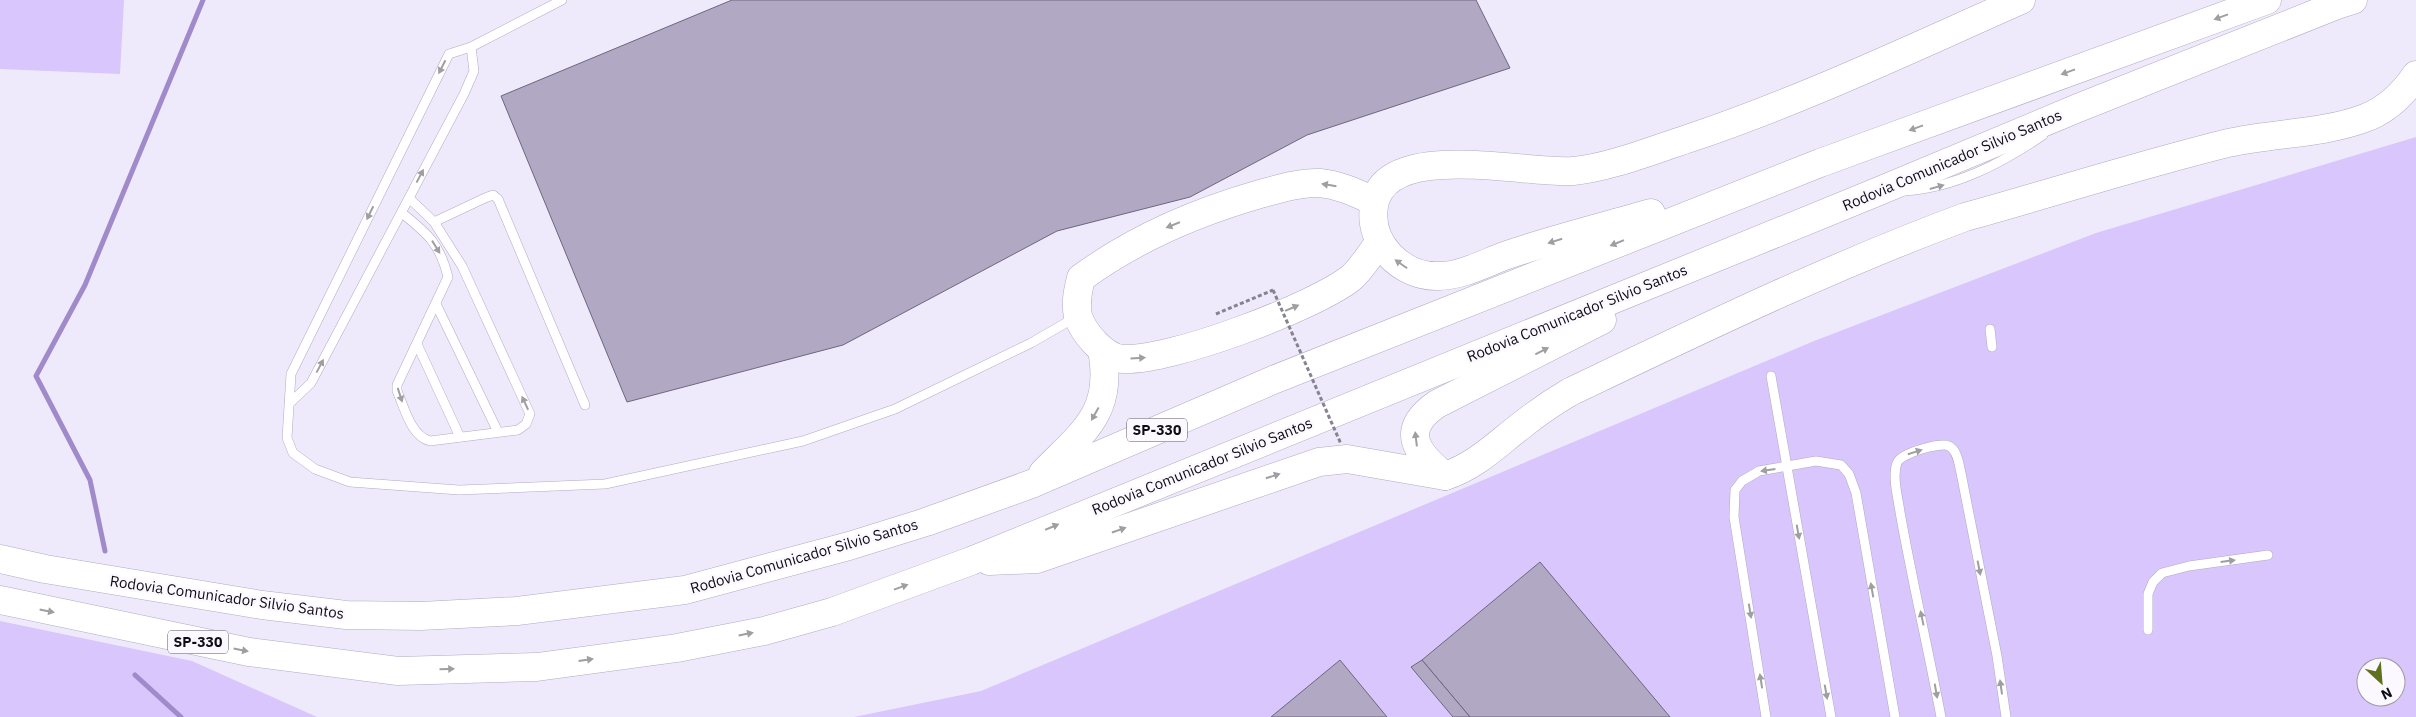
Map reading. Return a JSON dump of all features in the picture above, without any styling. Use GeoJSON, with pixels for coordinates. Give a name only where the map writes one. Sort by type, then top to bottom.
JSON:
{"type":"FeatureCollection","features":[{"type":"Feature","properties":{"kind":"highway"},"geometry":{"type":"LineString","coordinates":[[1820,163],[1509,255],[1459,273],[1438,276],[1414,272],[1396,261],[1379,242],[1374,222],[1374,201],[1381,188],[1396,176],[1413,169],[1454,164],[1572,171],[1631,158],[1762,114],[2021,0]]}},
{"type":"Feature","properties":{"kind":"highway","name":"Rodovia Comunicador Silvio Santos"},"geometry":{"type":"LineString","coordinates":[[0,559],[85,576],[262,604],[346,615],[421,616],[517,611],[686,590],[849,546],[926,522],[1034,483],[1273,380],[1820,163],[2267,0]]}},
{"type":"Feature","properties":{"kind":"highway","name":"Rodovia Comunicador Silvio Santos"},"geometry":{"type":"LineString","coordinates":[[0,600],[249,652],[398,671],[537,667],[677,648],[764,631],[832,612],[971,561],[1872,194],[2078,108],[2353,0]]}},
{"type":"Feature","properties":{"kind":"highway"},"geometry":{"type":"LineString","coordinates":[[971,561],[1038,559],[1319,462],[1347,459],[1445,476],[1469,467],[1544,408],[1570,392],[1736,313],[1927,232],[1965,217],[2229,143],[2322,128],[2365,118],[2387,107],[2405,91],[2416,74]]}},
{"type":"Feature","properties":{"kind":"highway"},"geometry":{"type":"LineString","coordinates":[[1374,201],[1346,188],[1318,183],[1279,189],[1230,203],[1162,230],[1109,257],[1081,278],[1076,295],[1078,316],[1086,330],[1102,350],[1121,359],[1148,357],[1226,336],[1332,289],[1351,277],[1366,262],[1379,242]]}},
{"type":"Feature","properties":{"kind":"highway"},"geometry":{"type":"LineString","coordinates":[[1445,476],[1426,461],[1416,445],[1414,434],[1418,421],[1424,413],[1437,404],[1598,323],[1682,271]]}},
{"type":"Feature","properties":{"kind":"highway"},"geometry":{"type":"LineString","coordinates":[[1034,483],[1078,438],[1094,418],[1102,402],[1106,385],[1102,350]]}},
{"type":"Feature","properties":{"kind":"lane"},"geometry":{"type":"LineString","coordinates":[[562,0],[471,47],[449,54],[435,80],[291,374],[288,387],[290,403],[287,438],[293,453],[314,469],[350,482],[459,490],[605,484],[803,441],[895,409],[1031,344],[1078,316]]}},
{"type":"Feature","properties":{"kind":"lane"},"geometry":{"type":"LineString","coordinates":[[290,403],[312,383],[402,214],[474,71],[471,47]]}},
{"type":"Feature","properties":{"kind":"lane"},"geometry":{"type":"LineString","coordinates":[[434,222],[484,198],[493,195],[498,199],[585,405]]}},
{"type":"Feature","properties":{"kind":"lane"},"geometry":{"type":"LineString","coordinates":[[402,214],[428,234],[444,259],[448,277],[400,378],[397,391],[415,431],[422,439],[430,442],[518,430],[526,424],[530,414],[462,266],[434,222],[409,198]]}},
{"type":"Feature","properties":{"kind":"lane"},"geometry":{"type":"LineString","coordinates":[[436,304],[498,432]]}},
{"type":"Feature","properties":{"kind":"lane"},"geometry":{"type":"LineString","coordinates":[[1990,329],[1992,347]]}},
{"type":"Feature","properties":{"kind":"lane"},"geometry":{"type":"LineString","coordinates":[[417,344],[460,438]]}},
{"type":"Feature","properties":{"kind":"lane"},"geometry":{"type":"LineString","coordinates":[[1771,376],[1831,717]]}},
{"type":"Feature","properties":{"kind":"lane"},"geometry":{"type":"LineString","coordinates":[[1941,717],[1904,533],[1897,489],[1896,464],[1898,459],[1910,452],[1942,445],[1948,446],[1955,452],[1961,473],[1997,656],[2006,717]]}},
{"type":"Feature","properties":{"kind":"lane"},"geometry":{"type":"LineString","coordinates":[[1766,717],[1734,517],[1735,490],[1742,481],[1759,471],[1816,461],[1841,465],[1850,474],[1856,492],[1895,717]]}},
{"type":"Feature","properties":{"kind":"lane"},"geometry":{"type":"LineString","coordinates":[[2148,630],[2148,594],[2153,582],[2162,573],[2189,566],[2268,555]]}},
{"type":"Feature","properties":{"kind":"path"},"geometry":{"type":"LineString","coordinates":[[1273,290],[1341,444]]}},
{"type":"Feature","properties":{"kind":"shaded area"},"geometry":{"type":"Polygon","coordinates":[[[0,0],[124,0],[120,74],[0,69],[0,0]]]}},
{"type":"Feature","properties":{"kind":"shaded area"},"geometry":{"type":"Polygon","coordinates":[[[2416,137],[2416,717],[854,717],[981,691],[1814,341],[2096,233],[2416,137]]]}},
{"type":"Feature","properties":{"kind":"shaded area"},"geometry":{"type":"Polygon","coordinates":[[[0,621],[192,661],[317,717],[0,717],[0,621]]]}},
{"type":"Feature","properties":{"kind":"building"},"geometry":{"type":"Polygon","coordinates":[[[732,0],[1476,0],[1510,68],[1307,135],[1190,197],[1057,231],[843,345],[627,402],[501,96],[732,0]]]}},
{"type":"Feature","properties":{"kind":"building"},"geometry":{"type":"Polygon","coordinates":[[[1540,562],[1670,717],[1470,717],[1422,660],[1540,562]]]}},
{"type":"Feature","properties":{"kind":"building"},"geometry":{"type":"Polygon","coordinates":[[[1340,660],[1387,717],[1271,717],[1340,660]]]}},
{"type":"Feature","properties":{"kind":"building"},"geometry":{"type":"Polygon","coordinates":[[[1422,660],[1470,717],[1453,717],[1411,667],[1422,660]]]}},
{"type":"Feature","properties":{"kind":"waterway"},"geometry":{"type":"LineString","coordinates":[[105,551],[90,480],[36,376],[85,285],[203,0]]}},
{"type":"Feature","properties":{"kind":"waterway"},"geometry":{"type":"LineString","coordinates":[[135,675],[181,717]]}}]}
